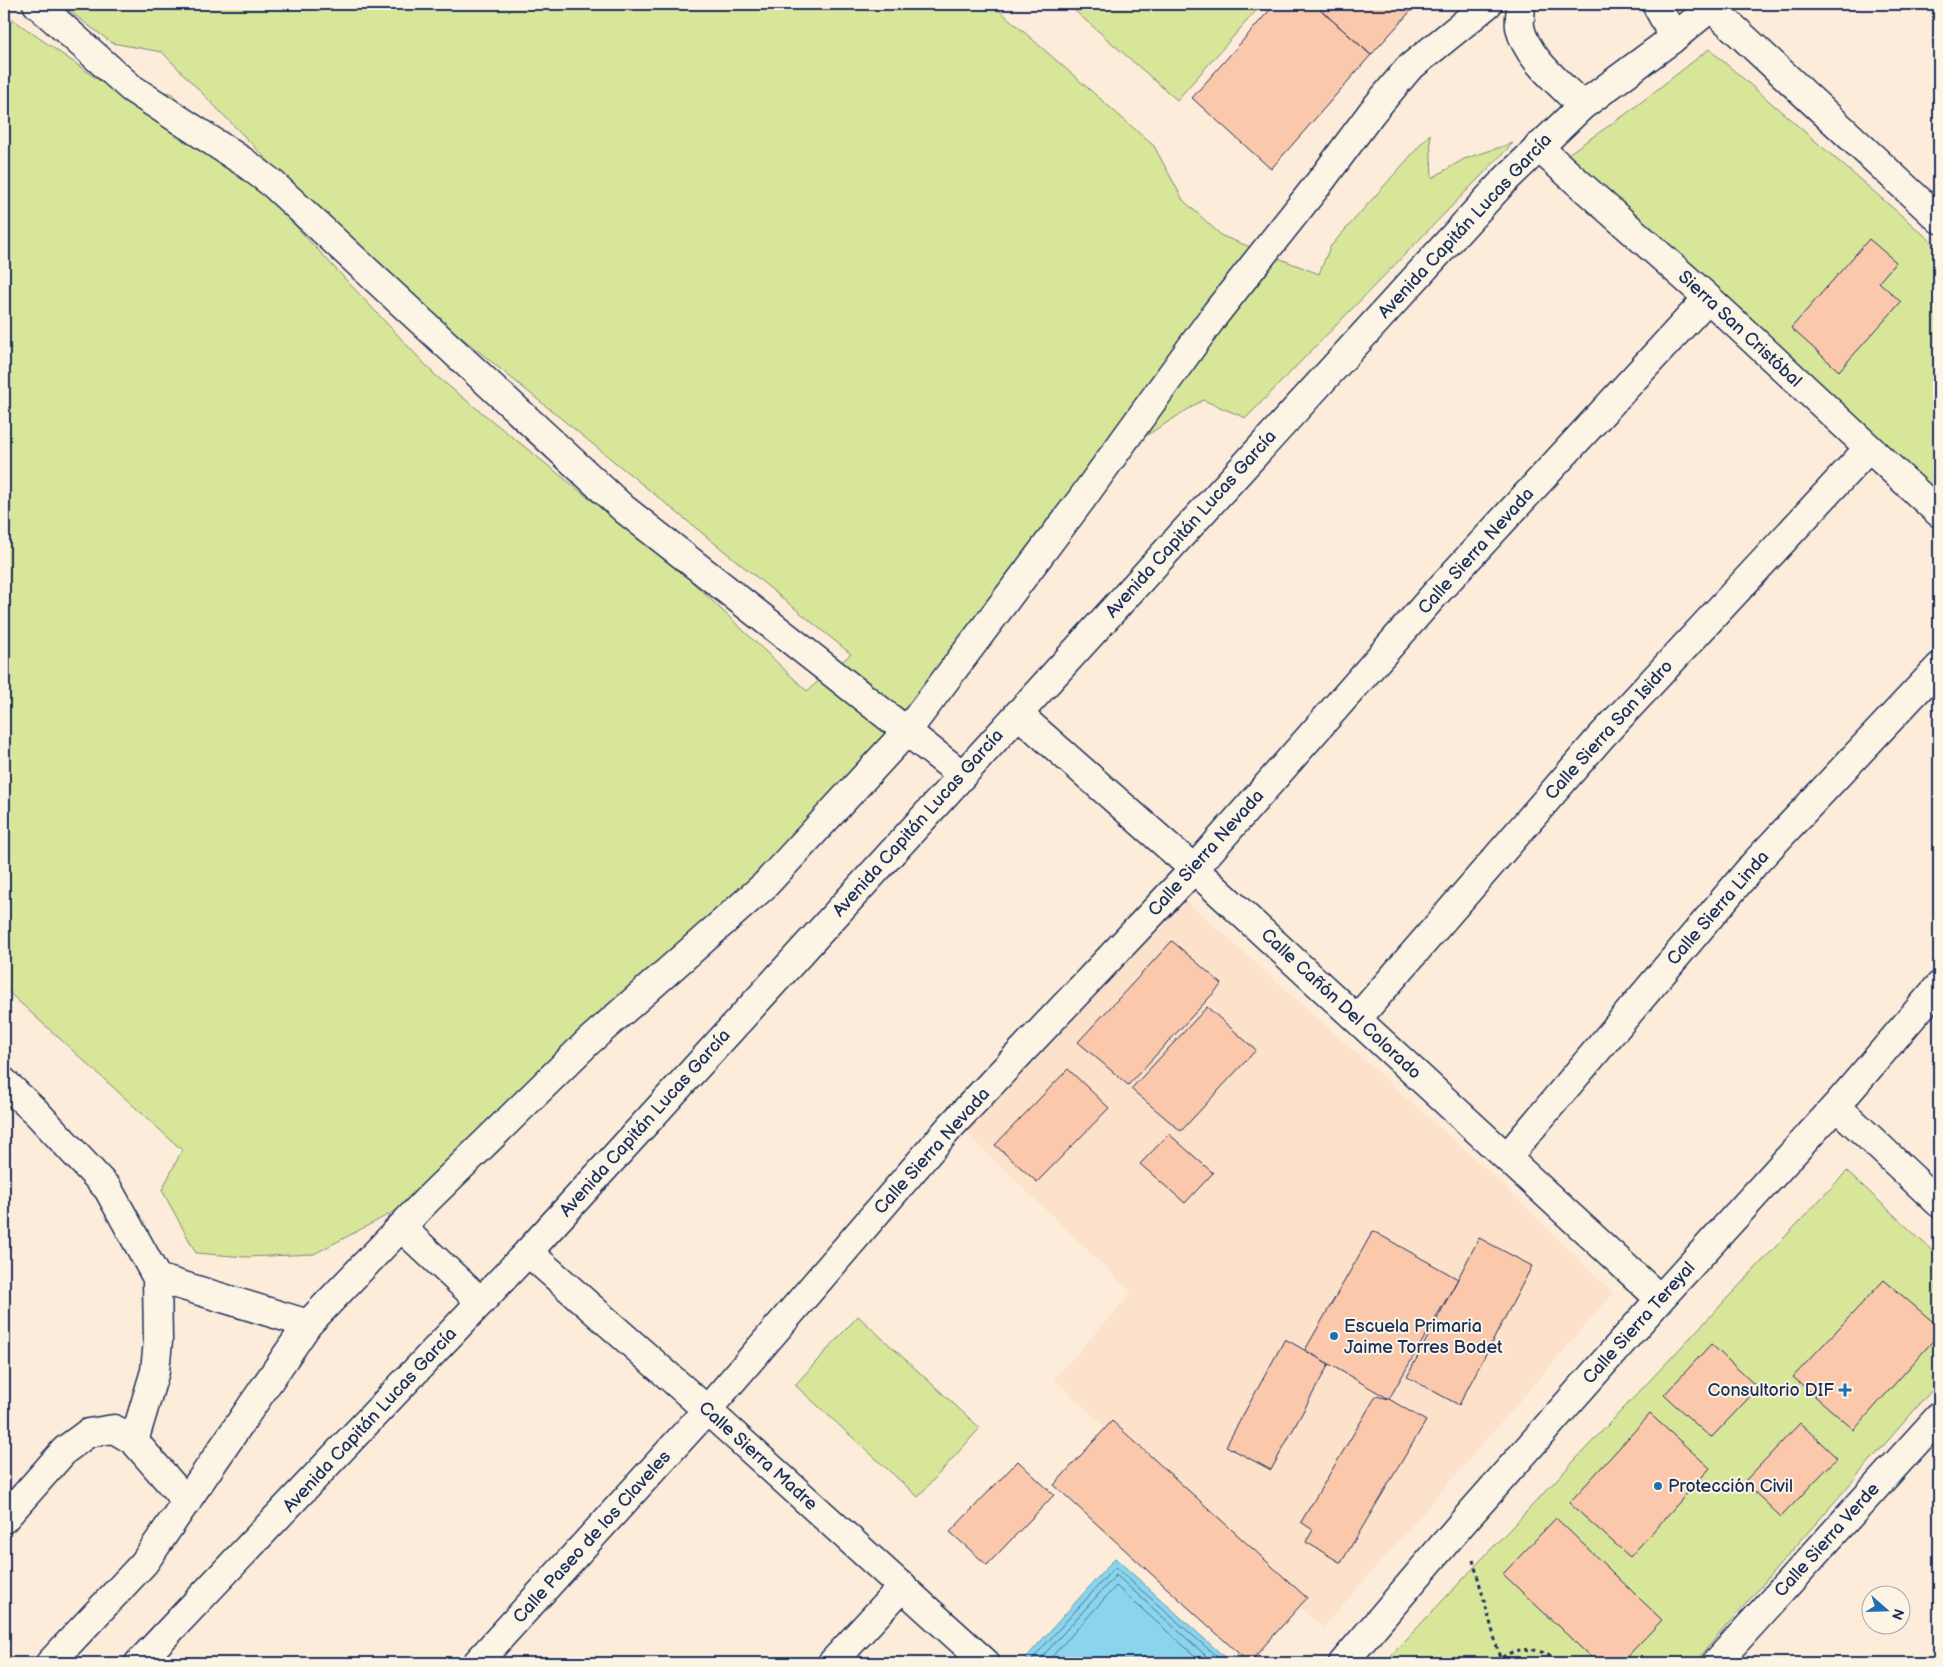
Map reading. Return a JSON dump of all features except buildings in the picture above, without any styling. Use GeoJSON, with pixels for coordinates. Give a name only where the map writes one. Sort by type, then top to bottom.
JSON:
{"type":"FeatureCollection","features":[{"type":"Feature","properties":{"kind":"street"},"geometry":{"type":"LineString","coordinates":[[37,4],[131,88],[244,162],[273,184],[624,509],[961,774]]}},
{"type":"Feature","properties":{"kind":"street"},"geometry":{"type":"LineString","coordinates":[[50,1663],[144,1562],[308,1324],[588,1042],[765,885],[907,731],[1081,500],[1216,313],[1323,178],[1372,112],[1408,69],[1488,4]]}},
{"type":"Feature","properties":{"kind":"street"},"geometry":{"type":"LineString","coordinates":[[1521,4],[1520,27],[1529,48],[1546,70],[1582,106]]}},
{"type":"Feature","properties":{"kind":"street"},"geometry":{"type":"LineString","coordinates":[[1656,4],[1667,24],[1671,40]]}},
{"type":"Feature","properties":{"kind":"street"},"geometry":{"type":"LineString","coordinates":[[1713,5],[1939,219]]}},
{"type":"Feature","properties":{"kind":"street","name":"Avenida Capitán Lucas García"},"geometry":{"type":"LineString","coordinates":[[139,1663],[528,1252],[961,774],[1018,714],[1504,181],[1582,106],[1671,40],[1713,5]]}},
{"type":"Feature","properties":{"kind":"street","name":"Sierra San Cristóbal"},"geometry":{"type":"LineString","coordinates":[[1538,147],[1708,298],[1868,449],[1939,513]]}},
{"type":"Feature","properties":{"kind":"street","name":"Calle Sierra Nevada"},"geometry":{"type":"LineString","coordinates":[[708,1410],[951,1126],[1194,869],[1437,592],[1708,298]]}},
{"type":"Feature","properties":{"kind":"street","name":"Calle Sierra San Isidro"},"geometry":{"type":"LineString","coordinates":[[1357,1018],[1600,738],[1868,449]]}},
{"type":"Feature","properties":{"kind":"street","name":"Calle Sierra Linda"},"geometry":{"type":"LineString","coordinates":[[1507,1157],[1755,863],[1939,667]]}},
{"type":"Feature","properties":{"kind":"street","name":"Calle Cañón Del Colorado"},"geometry":{"type":"LineString","coordinates":[[1018,714],[1194,869],[1660,1299]]}},
{"type":"Feature","properties":{"kind":"street","name":"Calle Sierra Tereyal"},"geometry":{"type":"LineString","coordinates":[[1343,1663],[1463,1522],[1660,1299],[1836,1106],[1939,986]]}},
{"type":"Feature","properties":{"kind":"street"},"geometry":{"type":"LineString","coordinates":[[4,1082],[37,1113],[108,1189],[157,1278],[158,1341],[154,1371],[134,1441]]}},
{"type":"Feature","properties":{"kind":"street"},"geometry":{"type":"LineString","coordinates":[[1836,1106],[1939,1203]]}},
{"type":"Feature","properties":{"kind":"street"},"geometry":{"type":"LineString","coordinates":[[402,1228],[481,1302]]}},
{"type":"Feature","properties":{"kind":"street","name":"Calle Sierra Madre"},"geometry":{"type":"LineString","coordinates":[[528,1252],[708,1410],[986,1663]]}},
{"type":"Feature","properties":{"kind":"street"},"geometry":{"type":"LineString","coordinates":[[157,1278],[308,1324]]}},
{"type":"Feature","properties":{"kind":"street","name":"Calle Paseo de los Claveles"},"geometry":{"type":"LineString","coordinates":[[477,1663],[708,1410]]}},
{"type":"Feature","properties":{"kind":"street","name":"Calle Sierra Verde"},"geometry":{"type":"LineString","coordinates":[[1716,1663],[1939,1417]]}},
{"type":"Feature","properties":{"kind":"street"},"geometry":{"type":"LineString","coordinates":[[4,1519],[65,1450],[88,1433],[114,1429],[134,1441],[187,1502]]}},
{"type":"Feature","properties":{"kind":"street"},"geometry":{"type":"LineString","coordinates":[[832,1663],[903,1586]]}},
{"type":"Feature","properties":{"kind":"path"},"geometry":{"type":"LineString","coordinates":[[1463,1522],[1500,1658]]}},
{"type":"Feature","properties":{"kind":"path"},"geometry":{"type":"LineString","coordinates":[[1496,1663],[1500,1658],[1513,1651],[1527,1649],[1541,1651],[1558,1663]]}},
{"type":"Feature","properties":{"kind":"shaded area","name":"Escuela Primaria Jaime Torres Bodet"},"geometry":{"type":"Polygon","coordinates":[[[1176,892],[1499,1181],[1613,1293],[1323,1628],[1054,1379],[1132,1293],[966,1132],[1176,892]]]}},
{"type":"Feature","properties":{"kind":"green space"},"geometry":{"type":"Polygon","coordinates":[[[60,4],[992,4],[1154,146],[1183,200],[1222,236],[1319,274],[1330,247],[1430,134],[1432,178],[1464,159],[1513,143],[1246,418],[1203,400],[1085,474],[868,761],[745,886],[418,1199],[314,1254],[246,1257],[196,1253],[162,1190],[182,1150],[4,988],[4,20],[12,19],[106,85],[171,93],[436,376],[685,575],[807,691],[851,654],[360,255],[162,52],[112,43],[60,4]]]}},
{"type":"Feature","properties":{"kind":"green space"},"geometry":{"type":"Polygon","coordinates":[[[1067,4],[1262,4],[1177,100],[1067,4]]]}},
{"type":"Feature","properties":{"kind":"green space"},"geometry":{"type":"Polygon","coordinates":[[[1709,49],[1939,248],[1939,497],[1565,156],[1626,114],[1709,49]]]}},
{"type":"Feature","properties":{"kind":"green space"},"geometry":{"type":"Polygon","coordinates":[[[1847,1171],[1939,1257],[1939,1382],[1694,1663],[1384,1663],[1847,1171]]]}},
{"type":"Feature","properties":{"kind":"green space"},"geometry":{"type":"Polygon","coordinates":[[[858,1316],[980,1428],[918,1497],[795,1385],[858,1316]]]}},
{"type":"Feature","properties":{"kind":"water"},"geometry":{"type":"Polygon","coordinates":[[[1115,1558],[1231,1663],[1030,1663],[1025,1659],[1115,1558]]]}},
{"type":"Feature","properties":{"kind":"place","name":"Escuela Primaria Jaime Torres Bodet"},"geometry":{"type":"Point","coordinates":[1334,1336]}},
{"type":"Feature","properties":{"kind":"place","name":"Consultorio DIF"},"geometry":{"type":"Point","coordinates":[1845,1390]}},
{"type":"Feature","properties":{"kind":"place","name":"Protección Civil"},"geometry":{"type":"Point","coordinates":[1658,1486]}}]}
